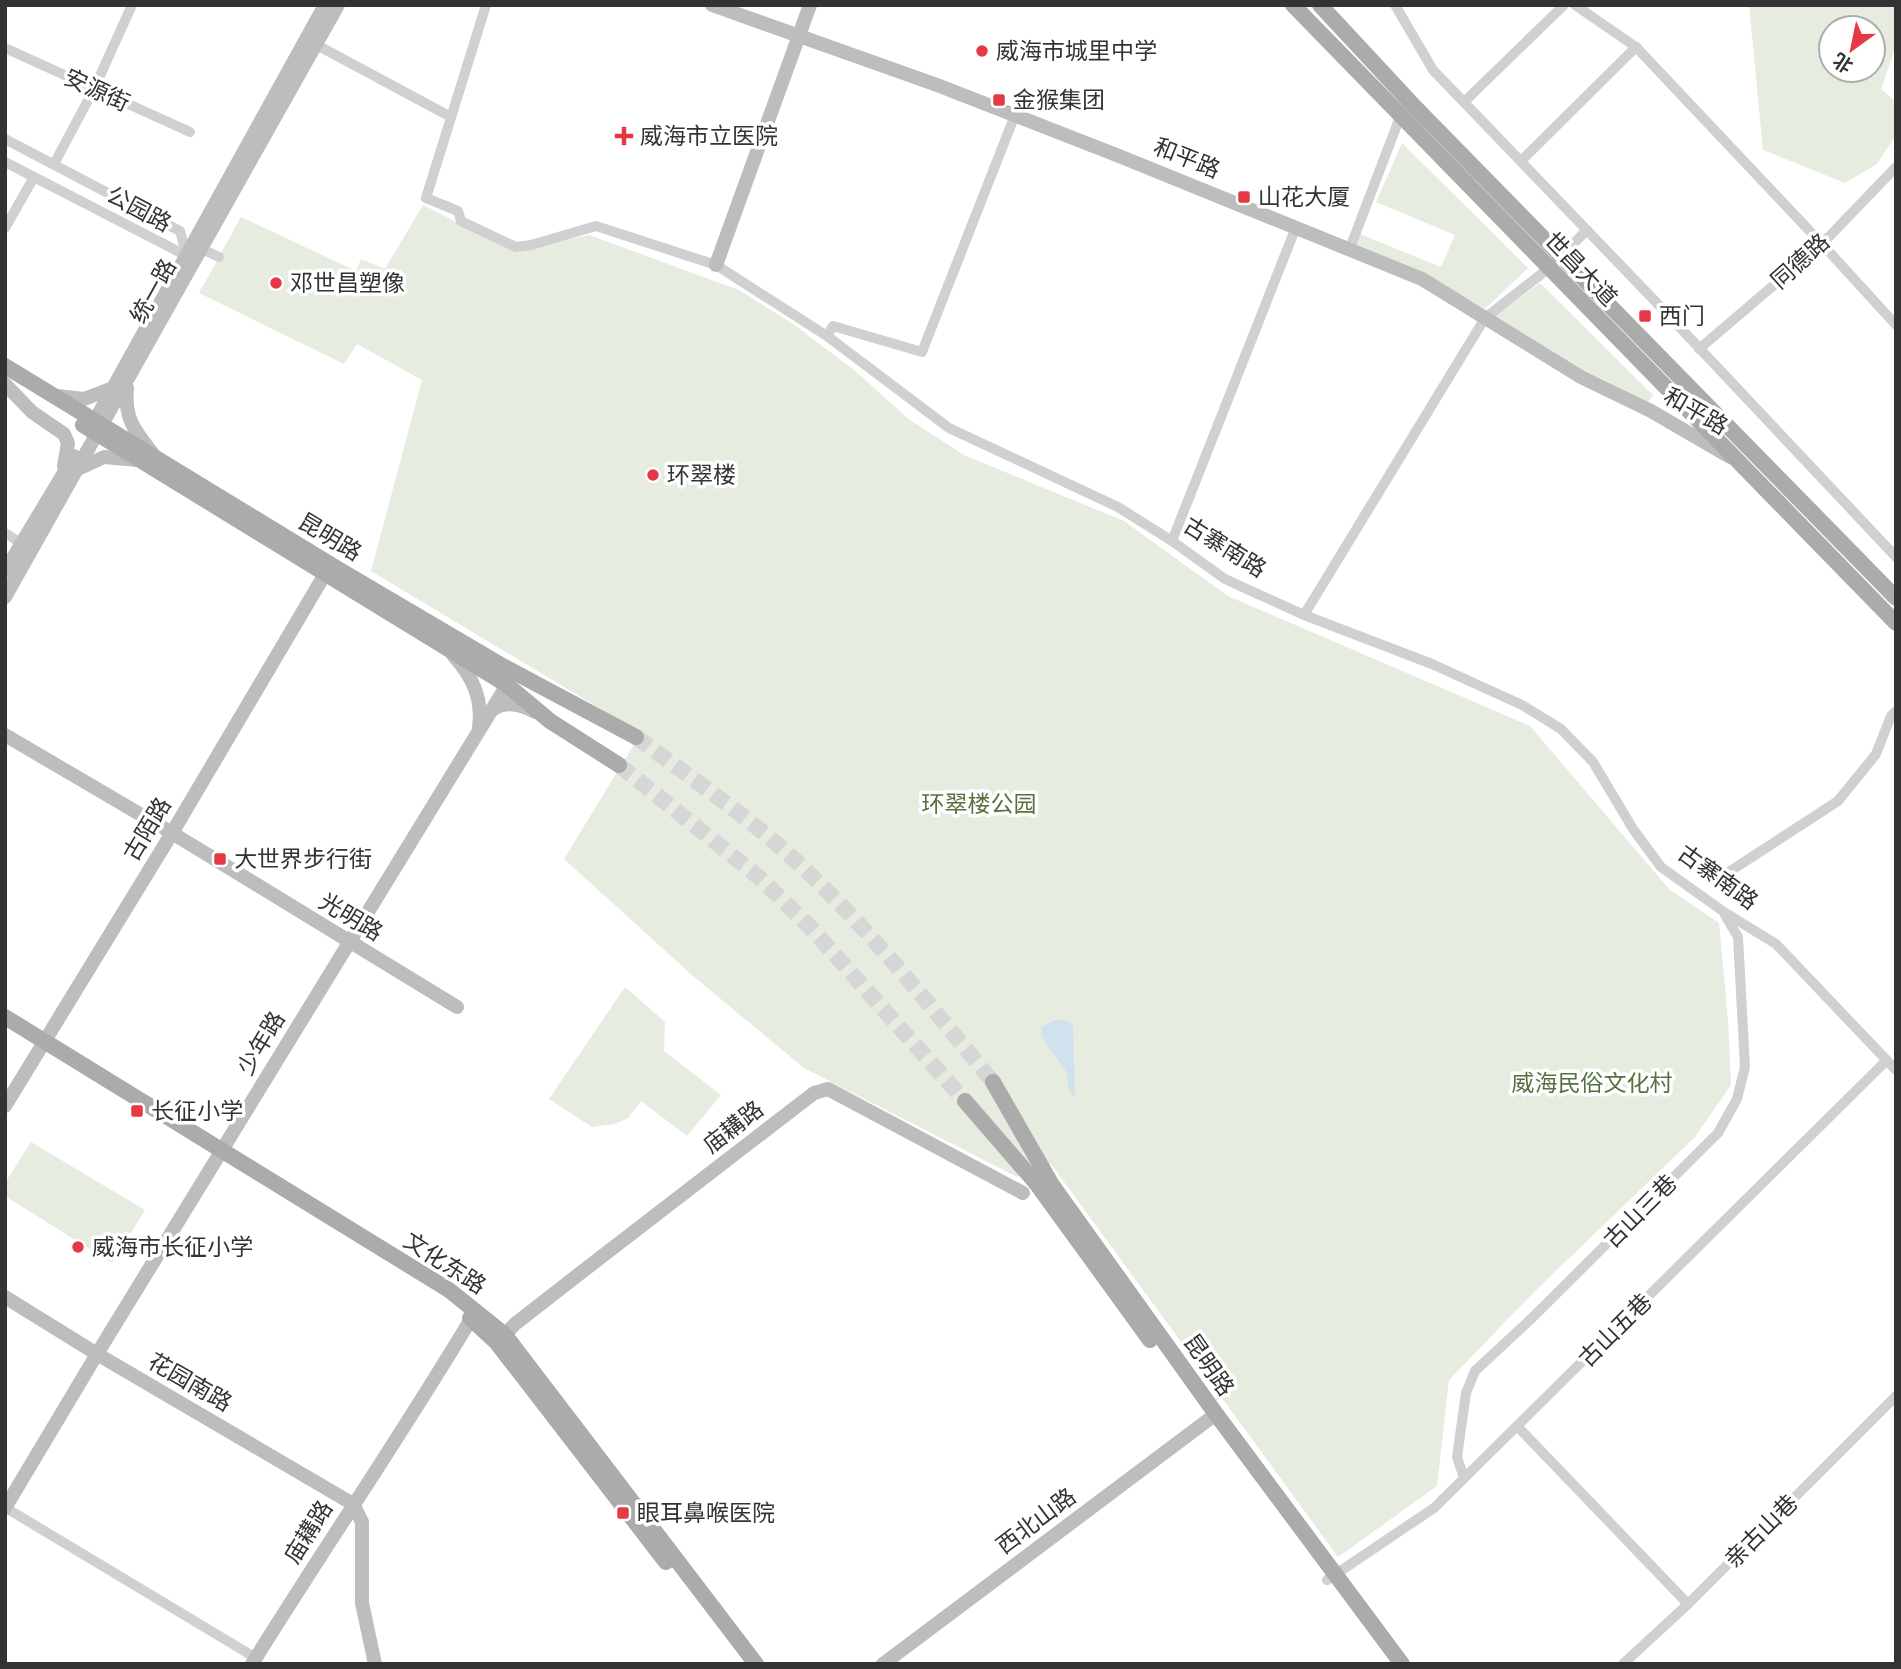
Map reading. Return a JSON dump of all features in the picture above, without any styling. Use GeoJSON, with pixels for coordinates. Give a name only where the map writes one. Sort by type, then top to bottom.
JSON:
{"type":"FeatureCollection","features":[{"type":"Feature","properties":{"kind":"main road","name":"世昌大道"},"geometry":{"type":"LineString","coordinates":[[1293,5],[1896,623]]}},
{"type":"Feature","properties":{"kind":"main road","name":"世昌大道"},"geometry":{"type":"LineString","coordinates":[[1320,5],[1896,598]]}},
{"type":"Feature","properties":{"kind":"main road","name":"昆明路"},"geometry":{"type":"LineString","coordinates":[[5,366],[325,574],[507,685],[550,722],[619,765]]}},
{"type":"Feature","properties":{"kind":"main road","name":"昆明路"},"geometry":{"type":"LineString","coordinates":[[5,382],[96,427]]}},
{"type":"Feature","properties":{"kind":"main road","name":"昆明路"},"geometry":{"type":"LineString","coordinates":[[146,458],[499,664],[636,737]]}},
{"type":"Feature","properties":{"kind":"main road"},"geometry":{"type":"LineString","coordinates":[[550,722],[560,720],[566,715],[569,701]]}},
{"type":"Feature","properties":{"kind":"main road","name":"文化东路"},"geometry":{"type":"LineString","coordinates":[[5,1017],[43,1045],[220,1154],[449,1290],[501,1339],[757,1664]]}},
{"type":"Feature","properties":{"kind":"main road"},"geometry":{"type":"LineString","coordinates":[[5,1027],[43,1045]]}},
{"type":"Feature","properties":{"kind":"main road","name":"昆明路"},"geometry":{"type":"LineString","coordinates":[[993,1082],[1046,1175],[1213,1417]]}},
{"type":"Feature","properties":{"kind":"main road","name":"昆明路"},"geometry":{"type":"LineString","coordinates":[[965,1101],[1036,1183],[1213,1417],[1331,1577],[1389,1664]]}},
{"type":"Feature","properties":{"kind":"main road"},"geometry":{"type":"LineString","coordinates":[[220,1154],[444,1297],[501,1339],[743,1664]]}},
{"type":"Feature","properties":{"kind":"main road","name":"昆明路"},"geometry":{"type":"LineString","coordinates":[[1331,1577],[1402,1664]]}},
{"type":"Feature","properties":{"kind":"street"},"geometry":{"type":"LineString","coordinates":[[54,164],[94,89],[132,5]]}},
{"type":"Feature","properties":{"kind":"street","name":"统一路"},"geometry":{"type":"LineString","coordinates":[[5,571],[61,476],[96,427],[120,386],[311,42],[326,5]]}},
{"type":"Feature","properties":{"kind":"street","name":"统一路"},"geometry":{"type":"LineString","coordinates":[[120,386],[187,257],[311,42],[338,5]]}},
{"type":"Feature","properties":{"kind":"street"},"geometry":{"type":"LineString","coordinates":[[311,42],[451,117],[485,5]]}},
{"type":"Feature","properties":{"kind":"street","name":"和平路"},"geometry":{"type":"LineString","coordinates":[[712,5],[1015,115],[1422,279],[1581,377],[1651,411],[1734,459]]}},
{"type":"Feature","properties":{"kind":"street"},"geometry":{"type":"LineString","coordinates":[[716,265],[810,5]]}},
{"type":"Feature","properties":{"kind":"street"},"geometry":{"type":"LineString","coordinates":[[1395,5],[1433,70],[1896,557]]}},
{"type":"Feature","properties":{"kind":"street"},"geometry":{"type":"LineString","coordinates":[[1464,102],[1564,5]]}},
{"type":"Feature","properties":{"kind":"street"},"geometry":{"type":"LineString","coordinates":[[1575,5],[1636,47],[1894,321]]}},
{"type":"Feature","properties":{"kind":"street"},"geometry":{"type":"LineString","coordinates":[[1521,161],[1636,47]]}},
{"type":"Feature","properties":{"kind":"street","name":"安源街"},"geometry":{"type":"LineString","coordinates":[[5,48],[190,132]]}},
{"type":"Feature","properties":{"kind":"street"},"geometry":{"type":"LineString","coordinates":[[827,336],[833,326],[922,352],[1015,115]]}},
{"type":"Feature","properties":{"kind":"street","name":"古寨南路"},"geometry":{"type":"LineString","coordinates":[[451,117],[426,198],[458,211],[461,221],[516,247],[531,246],[596,226],[716,265],[827,336],[949,428],[1118,507],[1225,579],[1304,615],[1432,664],[1522,705],[1561,729],[1593,762],[1633,829],[1661,867],[1724,912],[1776,944],[1896,1069]]}},
{"type":"Feature","properties":{"kind":"street"},"geometry":{"type":"LineString","coordinates":[[1350,248],[1400,117]]}},
{"type":"Feature","properties":{"kind":"street","name":"公园路"},"geometry":{"type":"LineString","coordinates":[[5,139],[180,231],[187,257]]}},
{"type":"Feature","properties":{"kind":"street","name":"公园路"},"geometry":{"type":"LineString","coordinates":[[5,162],[187,257]]}},
{"type":"Feature","properties":{"kind":"street","name":"同德路"},"geometry":{"type":"LineString","coordinates":[[1699,349],[1822,244],[1896,167]]}},
{"type":"Feature","properties":{"kind":"street"},"geometry":{"type":"LineString","coordinates":[[5,228],[34,177]]}},
{"type":"Feature","properties":{"kind":"street"},"geometry":{"type":"LineString","coordinates":[[1172,541],[1296,227]]}},
{"type":"Feature","properties":{"kind":"street"},"geometry":{"type":"LineString","coordinates":[[1304,615],[1485,318],[1549,268],[1587,230]]}},
{"type":"Feature","properties":{"kind":"street"},"geometry":{"type":"LineString","coordinates":[[204,250],[219,257]]}},
{"type":"Feature","properties":{"kind":"street"},"geometry":{"type":"LineString","coordinates":[[5,382],[32,411],[64,434],[68,443],[68,455],[61,476]]}},
{"type":"Feature","properties":{"kind":"street"},"geometry":{"type":"LineString","coordinates":[[54,396],[84,399],[120,386],[128,416],[146,458],[104,457],[76,470]]}},
{"type":"Feature","properties":{"kind":"street","name":"统一路"},"geometry":{"type":"LineString","coordinates":[[5,597],[76,470],[96,427]]}},
{"type":"Feature","properties":{"kind":"street"},"geometry":{"type":"LineString","coordinates":[[1734,459],[1749,447]]}},
{"type":"Feature","properties":{"kind":"street"},"geometry":{"type":"LineString","coordinates":[[5,533],[21,543]]}},
{"type":"Feature","properties":{"kind":"street","name":"古陌路"},"geometry":{"type":"LineString","coordinates":[[5,1106],[172,833],[325,574]]}},
{"type":"Feature","properties":{"kind":"street"},"geometry":{"type":"LineString","coordinates":[[445,646],[462,664],[481,703],[478,732]]}},
{"type":"Feature","properties":{"kind":"street"},"geometry":{"type":"LineString","coordinates":[[499,664],[508,675],[507,685]]}},
{"type":"Feature","properties":{"kind":"street","name":"少年路"},"geometry":{"type":"LineString","coordinates":[[6,1508],[97,1354],[507,685]]}},
{"type":"Feature","properties":{"kind":"street"},"geometry":{"type":"LineString","coordinates":[[491,710],[500,704],[513,704],[527,708],[550,722]]}},
{"type":"Feature","properties":{"kind":"street"},"geometry":{"type":"LineString","coordinates":[[1721,877],[1838,801],[1876,754],[1891,716],[1896,711]]}},
{"type":"Feature","properties":{"kind":"street","name":"光明路"},"geometry":{"type":"LineString","coordinates":[[5,735],[172,833],[457,1007]]}},
{"type":"Feature","properties":{"kind":"street","name":"古山三巷"},"geometry":{"type":"LineString","coordinates":[[1464,1478],[1457,1457],[1466,1392],[1475,1371],[1718,1133],[1737,1099],[1745,1067],[1739,950],[1738,937],[1724,912]]}},
{"type":"Feature","properties":{"kind":"street","name":"古山五巷"},"geometry":{"type":"LineString","coordinates":[[1331,1577],[1434,1508],[1886,1061]]}},
{"type":"Feature","properties":{"kind":"street","name":"庙耩路"},"geometry":{"type":"LineString","coordinates":[[501,1339],[574,1278],[814,1093],[828,1090],[1023,1193]]}},
{"type":"Feature","properties":{"kind":"street","name":"花园南路"},"geometry":{"type":"LineString","coordinates":[[5,1297],[353,1504]]}},
{"type":"Feature","properties":{"kind":"street","name":"庙耩路"},"geometry":{"type":"LineString","coordinates":[[254,1661],[353,1504],[425,1397],[471,1319]]}},
{"type":"Feature","properties":{"kind":"street","name":"亲古山巷"},"geometry":{"type":"LineString","coordinates":[[1623,1664],[1688,1604],[1896,1396]]}},
{"type":"Feature","properties":{"kind":"street","name":"西北山路"},"geometry":{"type":"LineString","coordinates":[[883,1664],[1213,1417]]}},
{"type":"Feature","properties":{"kind":"street"},"geometry":{"type":"LineString","coordinates":[[1517,1426],[1688,1604]]}},
{"type":"Feature","properties":{"kind":"street"},"geometry":{"type":"LineString","coordinates":[[353,1504],[362,1522],[362,1603],[375,1664]]}},
{"type":"Feature","properties":{"kind":"street"},"geometry":{"type":"LineString","coordinates":[[6,1508],[254,1661]]}},
{"type":"Feature","properties":{"kind":"green space"},"geometry":{"type":"Polygon","coordinates":[[[1749,5],[1896,5],[1896,46],[1887,72],[1887,14],[1817,14],[1817,84],[1883,84],[1881,89],[1896,102],[1896,135],[1877,164],[1845,183],[1763,150],[1749,5]]]}},
{"type":"Feature","properties":{"kind":"green space"},"geometry":{"type":"Polygon","coordinates":[[[1402,143],[1528,268],[1485,309],[1437,281],[1355,245],[1360,234],[1441,267],[1455,235],[1376,202],[1402,143]]]}},
{"type":"Feature","properties":{"kind":"green space","name":"环翠楼公园"},"geometry":{"type":"Polygon","coordinates":[[[423,205],[514,251],[589,235],[739,290],[793,324],[854,370],[910,420],[964,455],[1124,521],[1228,596],[1530,726],[1669,889],[1719,923],[1731,1085],[1695,1137],[1533,1293],[1449,1380],[1437,1486],[1338,1557],[1051,1164],[1017,1177],[804,1068],[693,976],[564,859],[641,733],[371,571],[422,380],[357,344],[344,364],[199,293],[241,217],[356,271],[361,259],[385,269],[423,205]]]}},
{"type":"Feature","properties":{"kind":"green space"},"geometry":{"type":"Polygon","coordinates":[[[1540,283],[1653,395],[1648,402],[1584,370],[1495,316],[1540,283]]]}},
{"type":"Feature","properties":{"kind":"green space"},"geometry":{"type":"Polygon","coordinates":[[[625,987],[665,1022],[664,1051],[721,1095],[687,1136],[641,1101],[628,1118],[615,1124],[592,1127],[549,1099],[625,987]]]}},
{"type":"Feature","properties":{"kind":"green space"},"geometry":{"type":"Polygon","coordinates":[[[31,1142],[145,1210],[112,1263],[5,1196],[5,1183],[31,1142]]]}},
{"type":"Feature","properties":{"kind":"water"},"geometry":{"type":"Polygon","coordinates":[[[1054,1020],[1073,1024],[1075,1098],[1066,1072],[1047,1046],[1042,1034],[1041,1028],[1054,1020]]]}},
{"type":"Feature","properties":{"kind":"tunnel"},"geometry":{"type":"LineString","coordinates":[[636,737],[751,822],[815,879],[895,964],[993,1082]]}},
{"type":"Feature","properties":{"kind":"tunnel"},"geometry":{"type":"LineString","coordinates":[[619,765],[760,878],[811,928],[965,1101]]}},
{"type":"Feature","properties":{"kind":"place","name":"威海市城里中学"},"geometry":{"type":"Point","coordinates":[982,51]}},
{"type":"Feature","properties":{"kind":"place","name":"金猴集团"},"geometry":{"type":"Point","coordinates":[999,100]}},
{"type":"Feature","properties":{"kind":"place","name":"威海市立医院"},"geometry":{"type":"Point","coordinates":[624,136]}},
{"type":"Feature","properties":{"kind":"place","name":"山花大厦"},"geometry":{"type":"Point","coordinates":[1244,197]}},
{"type":"Feature","properties":{"kind":"place","name":"邓世昌塑像"},"geometry":{"type":"Point","coordinates":[276,283]}},
{"type":"Feature","properties":{"kind":"place","name":"西门"},"geometry":{"type":"Point","coordinates":[1645,316]}},
{"type":"Feature","properties":{"kind":"place","name":"环翠楼"},"geometry":{"type":"Point","coordinates":[653,475]}},
{"type":"Feature","properties":{"kind":"place","name":"大世界步行街"},"geometry":{"type":"Point","coordinates":[220,859]}},
{"type":"Feature","properties":{"kind":"place","name":"长征小学"},"geometry":{"type":"Point","coordinates":[137,1111]}},
{"type":"Feature","properties":{"kind":"place","name":"威海市长征小学"},"geometry":{"type":"Point","coordinates":[78,1247]}},
{"type":"Feature","properties":{"kind":"place","name":"眼耳鼻喉医院"},"geometry":{"type":"Point","coordinates":[623,1513]}},
{"type":"Feature","properties":{"kind":"park label","name":"威海民俗文化村"},"geometry":{"type":"Point","coordinates":[1592,1083]}}]}
